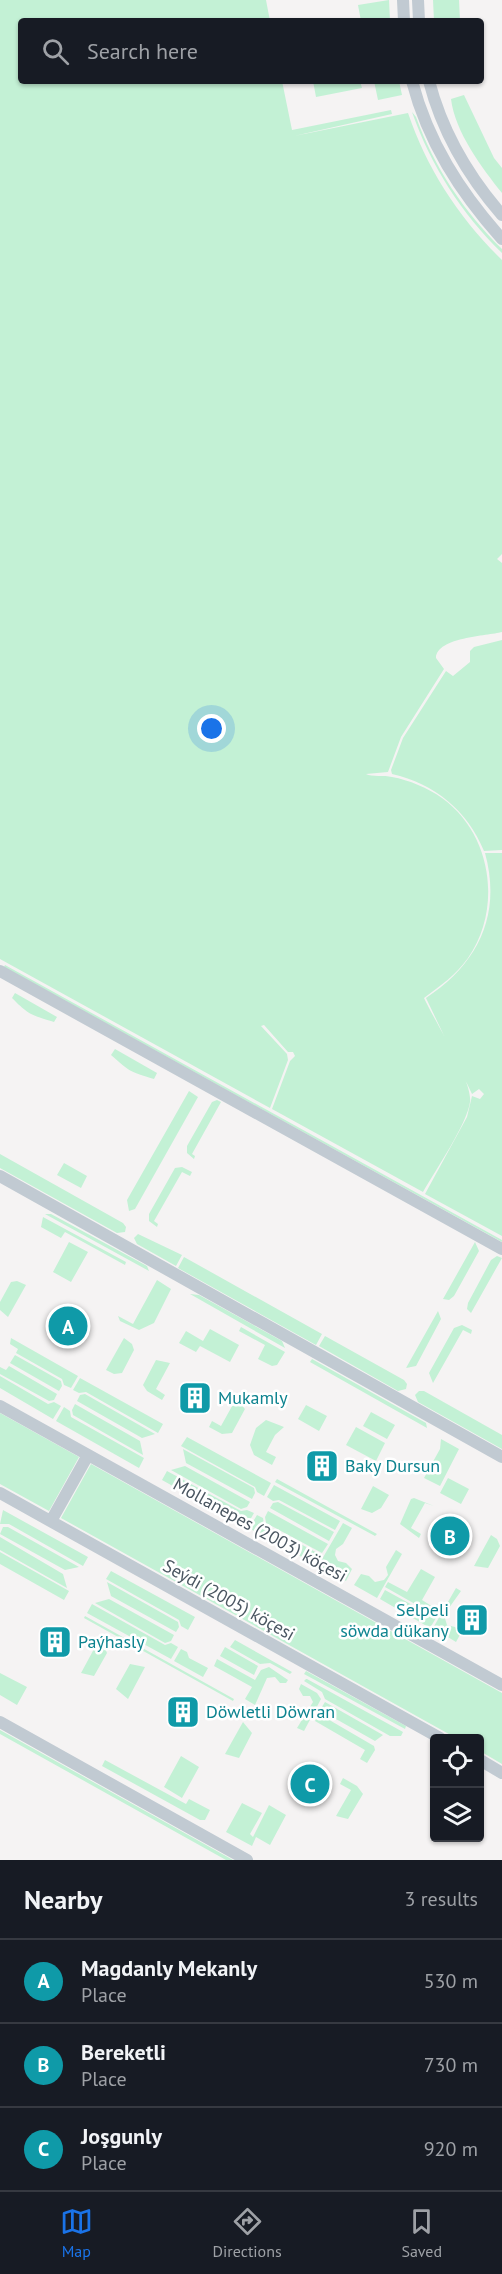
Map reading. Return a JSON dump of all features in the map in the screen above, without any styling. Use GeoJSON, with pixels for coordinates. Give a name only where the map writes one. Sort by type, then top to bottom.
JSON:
{"type":"FeatureCollection","features":[{"type":"Feature","properties":{"kind":"street"},"geometry":{"type":"LineString","coordinates":[[403,0],[404,18]]}},
{"type":"Feature","properties":{"kind":"street"},"geometry":{"type":"LineString","coordinates":[[418,0],[419,18]]}},
{"type":"Feature","properties":{"kind":"street"},"geometry":{"type":"LineString","coordinates":[[413,84],[437,148],[454,179],[502,239]]}},
{"type":"Feature","properties":{"kind":"street"},"geometry":{"type":"LineString","coordinates":[[430,84],[433,97],[463,163],[502,215]]}},
{"type":"Feature","properties":{"kind":"street"},"geometry":{"type":"LineString","coordinates":[[417,100],[433,97]]}},
{"type":"Feature","properties":{"kind":"street"},"geometry":{"type":"LineString","coordinates":[[0,971],[502,1249]]}},
{"type":"Feature","properties":{"kind":"street"},"geometry":{"type":"LineString","coordinates":[[0,1176],[502,1457]]}},
{"type":"Feature","properties":{"kind":"street","name":"Mollanepes (2003) köçesi"},"geometry":{"type":"LineString","coordinates":[[0,1406],[502,1685]]}},
{"type":"Feature","properties":{"kind":"street"},"geometry":{"type":"LineString","coordinates":[[51,1521],[88,1455]]}},
{"type":"Feature","properties":{"kind":"street","name":"Seýdi (2005) köçesi"},"geometry":{"type":"LineString","coordinates":[[0,1493],[433,1734]]}},
{"type":"Feature","properties":{"kind":"street"},"geometry":{"type":"LineString","coordinates":[[0,1722],[247,1860]]}},
{"type":"Feature","properties":{"kind":"street"},"geometry":{"type":"LineString","coordinates":[[484,1762],[502,1773]]}},
{"type":"Feature","properties":{"kind":"green space"},"geometry":{"type":"Polygon","coordinates":[[[0,0],[266,0],[269,18],[18,18],[18,84],[283,84],[292,130],[391,110],[392,114],[294,136],[408,113],[425,154],[446,192],[486,244],[502,260],[502,554],[497,559],[502,563],[502,632],[453,642],[439,651],[436,658],[444,669],[401,737],[388,772],[366,774],[405,780],[442,798],[459,813],[482,852],[487,874],[488,896],[479,939],[458,970],[424,998],[465,1080],[470,1102],[468,1111],[457,1135],[423,1192],[272,1109],[290,1061],[295,1056],[293,1052],[288,1052],[264,1025],[261,1026],[287,1054],[288,1060],[270,1108],[0,959],[0,0]]]}},
{"type":"Feature","properties":{"kind":"green space"},"geometry":{"type":"Polygon","coordinates":[[[389,0],[390,18],[360,18],[358,5],[389,0]]]}},
{"type":"Feature","properties":{"kind":"green space"},"geometry":{"type":"Polygon","coordinates":[[[433,0],[459,0],[460,18],[434,18],[433,0]]]}},
{"type":"Feature","properties":{"kind":"green space"},"geometry":{"type":"Polygon","coordinates":[[[314,84],[361,84],[362,88],[316,97],[314,84]]]}},
{"type":"Feature","properties":{"kind":"green space"},"geometry":{"type":"Polygon","coordinates":[[[375,84],[400,84],[402,95],[378,100],[375,84]]]}},
{"type":"Feature","properties":{"kind":"green space"},"geometry":{"type":"Polygon","coordinates":[[[464,95],[494,158],[502,168],[502,193],[478,161],[458,124],[451,99],[464,95]]]}},
{"type":"Feature","properties":{"kind":"green space"},"geometry":{"type":"Polygon","coordinates":[[[412,112],[451,188],[475,220],[502,249],[502,253],[473,222],[449,188],[428,151],[412,112]]]}},
{"type":"Feature","properties":{"kind":"green space"},"geometry":{"type":"Polygon","coordinates":[[[502,640],[502,850],[484,851],[468,823],[448,801],[422,784],[392,774],[391,770],[403,738],[446,671],[453,676],[470,662],[470,651],[474,647],[502,640]]]}},
{"type":"Feature","properties":{"kind":"green space"},"geometry":{"type":"Polygon","coordinates":[[[485,853],[502,853],[502,1236],[425,1194],[467,1117],[472,1096],[480,1099],[484,1094],[479,1089],[472,1094],[426,998],[460,970],[472,954],[481,936],[488,917],[490,897],[485,853]]]}},
{"type":"Feature","properties":{"kind":"green space"},"geometry":{"type":"Polygon","coordinates":[[[5,965],[502,1240],[502,1242],[4,967],[5,965]]]}},
{"type":"Feature","properties":{"kind":"green space"},"geometry":{"type":"Polygon","coordinates":[[[15,993],[57,1017],[54,1022],[27,1011],[12,998],[15,993]]]}},
{"type":"Feature","properties":{"kind":"green space"},"geometry":{"type":"Polygon","coordinates":[[[115,1049],[157,1073],[154,1079],[135,1073],[122,1065],[111,1055],[115,1049]]]}},
{"type":"Feature","properties":{"kind":"green space"},"geometry":{"type":"Polygon","coordinates":[[[189,1091],[198,1097],[135,1209],[129,1211],[127,1200],[189,1091]]]}},
{"type":"Feature","properties":{"kind":"green space"},"geometry":{"type":"Polygon","coordinates":[[[217,1100],[221,1102],[192,1154],[195,1156],[194,1159],[187,1153],[187,1146],[212,1102],[217,1100]]]}},
{"type":"Feature","properties":{"kind":"green space"},"geometry":{"type":"Polygon","coordinates":[[[0,1154],[123,1223],[126,1227],[125,1232],[117,1233],[0,1168],[0,1154]]]}},
{"type":"Feature","properties":{"kind":"green space"},"geometry":{"type":"Polygon","coordinates":[[[64,1163],[87,1176],[81,1188],[57,1175],[64,1163]]]}},
{"type":"Feature","properties":{"kind":"green space"},"geometry":{"type":"Polygon","coordinates":[[[182,1167],[192,1172],[190,1176],[182,1172],[154,1221],[158,1224],[157,1227],[149,1221],[149,1214],[175,1168],[182,1167]]]}},
{"type":"Feature","properties":{"kind":"green space"},"geometry":{"type":"Polygon","coordinates":[[[45,1214],[51,1214],[147,1266],[149,1271],[45,1214]]]}},
{"type":"Feature","properties":{"kind":"green space"},"geometry":{"type":"Polygon","coordinates":[[[43,1217],[126,1262],[125,1265],[65,1232],[61,1238],[41,1227],[43,1217]]]}},
{"type":"Feature","properties":{"kind":"green space"},"geometry":{"type":"Polygon","coordinates":[[[138,1234],[182,1255],[176,1266],[137,1244],[134,1238],[138,1234]]]}},
{"type":"Feature","properties":{"kind":"green space"},"geometry":{"type":"Polygon","coordinates":[[[69,1242],[88,1252],[71,1282],[53,1272],[69,1242]]]}},
{"type":"Feature","properties":{"kind":"green space"},"geometry":{"type":"Polygon","coordinates":[[[475,1242],[479,1251],[454,1296],[449,1300],[443,1299],[475,1242]]]}},
{"type":"Feature","properties":{"kind":"green space"},"geometry":{"type":"Polygon","coordinates":[[[497,1256],[502,1258],[471,1313],[467,1309],[468,1303],[491,1260],[497,1256]]]}},
{"type":"Feature","properties":{"kind":"green space"},"geometry":{"type":"Polygon","coordinates":[[[184,1257],[322,1334],[316,1345],[178,1268],[184,1257]]]}},
{"type":"Feature","properties":{"kind":"green space"},"geometry":{"type":"Polygon","coordinates":[[[157,1280],[171,1289],[154,1323],[139,1330],[120,1321],[118,1316],[133,1324],[157,1280]]]}},
{"type":"Feature","properties":{"kind":"green space"},"geometry":{"type":"Polygon","coordinates":[[[17,1281],[26,1285],[8,1317],[0,1310],[0,1302],[11,1282],[17,1281]]]}},
{"type":"Feature","properties":{"kind":"green space"},"geometry":{"type":"Polygon","coordinates":[[[190,1294],[199,1295],[282,1341],[285,1348],[190,1294]]]}},
{"type":"Feature","properties":{"kind":"green space"},"geometry":{"type":"Polygon","coordinates":[[[438,1311],[441,1319],[416,1366],[406,1368],[438,1311]]]}},
{"type":"Feature","properties":{"kind":"green space"},"geometry":{"type":"Polygon","coordinates":[[[462,1325],[472,1330],[471,1334],[463,1330],[433,1383],[429,1373],[454,1328],[462,1325]]]}},
{"type":"Feature","properties":{"kind":"green space"},"geometry":{"type":"Polygon","coordinates":[[[241,1327],[285,1352],[277,1365],[272,1366],[258,1359],[265,1345],[239,1331],[241,1327]]]}},
{"type":"Feature","properties":{"kind":"green space"},"geometry":{"type":"Polygon","coordinates":[[[210,1329],[239,1345],[230,1362],[200,1346],[196,1352],[179,1343],[186,1331],[203,1341],[210,1329]]]}},
{"type":"Feature","properties":{"kind":"green space"},"geometry":{"type":"Polygon","coordinates":[[[325,1336],[404,1380],[407,1384],[406,1389],[398,1391],[319,1346],[325,1336]]]}},
{"type":"Feature","properties":{"kind":"green space"},"geometry":{"type":"Polygon","coordinates":[[[11,1338],[78,1376],[71,1388],[64,1385],[62,1379],[16,1353],[18,1349],[10,1344],[11,1338]]]}},
{"type":"Feature","properties":{"kind":"green space"},"geometry":{"type":"Polygon","coordinates":[[[124,1338],[132,1344],[134,1350],[122,1373],[114,1374],[106,1370],[124,1338]]]}},
{"type":"Feature","properties":{"kind":"green space"},"geometry":{"type":"Polygon","coordinates":[[[15,1355],[61,1381],[62,1386],[59,1391],[10,1363],[15,1355]]]}},
{"type":"Feature","properties":{"kind":"green space"},"geometry":{"type":"Polygon","coordinates":[[[312,1359],[426,1423],[427,1428],[310,1362],[312,1359]]]}},
{"type":"Feature","properties":{"kind":"green space"},"geometry":{"type":"Polygon","coordinates":[[[156,1360],[170,1363],[156,1389],[165,1395],[162,1400],[147,1391],[143,1385],[156,1360]]]}},
{"type":"Feature","properties":{"kind":"green space"},"geometry":{"type":"Polygon","coordinates":[[[9,1366],[57,1394],[54,1400],[49,1401],[0,1374],[0,1367],[6,1370],[9,1366]]]}},
{"type":"Feature","properties":{"kind":"green space"},"geometry":{"type":"Polygon","coordinates":[[[0,1376],[48,1404],[54,1402],[61,1406],[53,1419],[0,1388],[0,1376]]]}},
{"type":"Feature","properties":{"kind":"green space"},"geometry":{"type":"Polygon","coordinates":[[[80,1378],[163,1424],[158,1433],[86,1392],[79,1393],[73,1390],[80,1378]]]}},
{"type":"Feature","properties":{"kind":"green space"},"geometry":{"type":"Polygon","coordinates":[[[419,1391],[424,1391],[502,1435],[502,1449],[418,1402],[415,1395],[419,1391]]]}},
{"type":"Feature","properties":{"kind":"green space"},"geometry":{"type":"Polygon","coordinates":[[[85,1394],[155,1434],[142,1438],[77,1401],[80,1395],[85,1394]]]}},
{"type":"Feature","properties":{"kind":"green space"},"geometry":{"type":"Polygon","coordinates":[[[236,1399],[245,1409],[232,1433],[222,1434],[209,1427],[212,1421],[221,1426],[236,1399]]]}},
{"type":"Feature","properties":{"kind":"green space"},"geometry":{"type":"Polygon","coordinates":[[[75,1404],[140,1441],[143,1455],[73,1415],[72,1410],[75,1404]]]}},
{"type":"Feature","properties":{"kind":"green space"},"geometry":{"type":"Polygon","coordinates":[[[306,1405],[327,1416],[319,1431],[298,1419],[306,1405]]]}},
{"type":"Feature","properties":{"kind":"green space"},"geometry":{"type":"Polygon","coordinates":[[[64,1407],[70,1411],[71,1417],[144,1458],[139,1468],[56,1421],[64,1407]]]}},
{"type":"Feature","properties":{"kind":"green space"},"geometry":{"type":"Polygon","coordinates":[[[371,1412],[395,1425],[387,1439],[363,1426],[371,1412]]]}},
{"type":"Feature","properties":{"kind":"green space"},"geometry":{"type":"Polygon","coordinates":[[[0,1413],[79,1457],[49,1511],[0,1484],[0,1413]]]}},
{"type":"Feature","properties":{"kind":"green space"},"geometry":{"type":"Polygon","coordinates":[[[266,1420],[284,1427],[275,1435],[266,1452],[276,1457],[272,1465],[254,1455],[250,1445],[256,1428],[266,1420]]]}},
{"type":"Feature","properties":{"kind":"green space"},"geometry":{"type":"Polygon","coordinates":[[[356,1427],[385,1443],[376,1461],[346,1445],[356,1427]]]}},
{"type":"Feature","properties":{"kind":"green space"},"geometry":{"type":"Polygon","coordinates":[[[187,1437],[271,1483],[264,1496],[257,1492],[255,1487],[181,1446],[187,1437]]]}},
{"type":"Feature","properties":{"kind":"green space"},"geometry":{"type":"Polygon","coordinates":[[[441,1439],[459,1449],[440,1486],[424,1478],[440,1449],[441,1439]]]}},
{"type":"Feature","properties":{"kind":"green space"},"geometry":{"type":"Polygon","coordinates":[[[183,1449],[254,1488],[255,1493],[252,1499],[186,1463],[183,1449]]]}},
{"type":"Feature","properties":{"kind":"green space"},"geometry":{"type":"Polygon","coordinates":[[[91,1464],[502,1693],[502,1764],[484,1753],[484,1734],[449,1734],[61,1518],[91,1464]]]}},
{"type":"Feature","properties":{"kind":"green space"},"geometry":{"type":"Polygon","coordinates":[[[185,1466],[250,1502],[247,1507],[241,1509],[171,1470],[185,1466]]]}},
{"type":"Feature","properties":{"kind":"green space"},"geometry":{"type":"Polygon","coordinates":[[[167,1471],[241,1511],[247,1510],[254,1513],[246,1527],[162,1480],[167,1471]]]}},
{"type":"Feature","properties":{"kind":"green space"},"geometry":{"type":"Polygon","coordinates":[[[448,1478],[469,1489],[461,1504],[440,1493],[448,1478]]]}},
{"type":"Feature","properties":{"kind":"green space"},"geometry":{"type":"Polygon","coordinates":[[[277,1479],[377,1534],[375,1536],[275,1482],[277,1479]]]}},
{"type":"Feature","properties":{"kind":"green space"},"geometry":{"type":"Polygon","coordinates":[[[274,1485],[340,1521],[335,1530],[279,1500],[273,1501],[267,1497],[274,1485]]]}},
{"type":"Feature","properties":{"kind":"green space"},"geometry":{"type":"Polygon","coordinates":[[[373,1486],[389,1495],[381,1508],[372,1513],[361,1509],[373,1486]]]}},
{"type":"Feature","properties":{"kind":"green space"},"geometry":{"type":"Polygon","coordinates":[[[414,1498],[434,1506],[425,1503],[411,1528],[421,1534],[419,1538],[400,1524],[411,1499],[414,1498]]]}},
{"type":"Feature","properties":{"kind":"green space"},"geometry":{"type":"Polygon","coordinates":[[[278,1502],[334,1532],[329,1541],[270,1508],[273,1503],[278,1502]]]}},
{"type":"Feature","properties":{"kind":"green space"},"geometry":{"type":"Polygon","coordinates":[[[3,1510],[88,1557],[83,1566],[9,1524],[0,1524],[3,1510]]]}},
{"type":"Feature","properties":{"kind":"green space"},"geometry":{"type":"Polygon","coordinates":[[[268,1511],[328,1544],[322,1553],[266,1523],[265,1517],[268,1511]]]}},
{"type":"Feature","properties":{"kind":"green space"},"geometry":{"type":"Polygon","coordinates":[[[257,1515],[263,1518],[264,1524],[281,1533],[279,1538],[274,1538],[272,1542],[249,1528],[257,1515]]]}},
{"type":"Feature","properties":{"kind":"green space"},"geometry":{"type":"Polygon","coordinates":[[[343,1523],[352,1528],[343,1544],[336,1549],[335,1555],[338,1561],[346,1563],[352,1569],[346,1581],[318,1566],[343,1523]]]}},
{"type":"Feature","properties":{"kind":"green space"},"geometry":{"type":"Polygon","coordinates":[[[3,1527],[8,1527],[79,1567],[65,1570],[0,1534],[3,1527]]]}},
{"type":"Feature","properties":{"kind":"green space"},"geometry":{"type":"Polygon","coordinates":[[[491,1535],[497,1539],[500,1546],[488,1568],[474,1566],[491,1535]]]}},
{"type":"Feature","properties":{"kind":"green space"},"geometry":{"type":"Polygon","coordinates":[[[286,1536],[321,1555],[316,1564],[284,1548],[286,1536]]]}},
{"type":"Feature","properties":{"kind":"green space"},"geometry":{"type":"Polygon","coordinates":[[[0,1537],[63,1574],[67,1588],[0,1550],[0,1537]]]}},
{"type":"Feature","properties":{"kind":"green space"},"geometry":{"type":"Polygon","coordinates":[[[396,1550],[402,1554],[377,1598],[354,1585],[361,1574],[369,1576],[375,1582],[384,1580],[388,1575],[386,1567],[396,1550]]]}},
{"type":"Feature","properties":{"kind":"green space"},"geometry":{"type":"Polygon","coordinates":[[[0,1552],[69,1591],[64,1600],[0,1564],[0,1552]]]}},
{"type":"Feature","properties":{"kind":"green space"},"geometry":{"type":"Polygon","coordinates":[[[421,1569],[435,1577],[422,1600],[441,1612],[438,1617],[385,1587],[388,1582],[407,1592],[421,1569]]]}},
{"type":"Feature","properties":{"kind":"green space"},"geometry":{"type":"Polygon","coordinates":[[[111,1571],[195,1617],[188,1630],[181,1626],[179,1620],[106,1579],[111,1571]]]}},
{"type":"Feature","properties":{"kind":"green space"},"geometry":{"type":"Polygon","coordinates":[[[107,1582],[178,1622],[179,1627],[176,1632],[111,1596],[107,1582]]]}},
{"type":"Feature","properties":{"kind":"green space"},"geometry":{"type":"Polygon","coordinates":[[[456,1588],[461,1591],[444,1615],[447,1625],[455,1627],[461,1633],[456,1642],[433,1628],[456,1588]]]}},
{"type":"Feature","properties":{"kind":"green space"},"geometry":{"type":"Polygon","coordinates":[[[385,1590],[436,1618],[430,1628],[380,1599],[385,1590]]]}},
{"type":"Feature","properties":{"kind":"green space"},"geometry":{"type":"Polygon","coordinates":[[[109,1599],[174,1635],[171,1641],[165,1643],[95,1603],[109,1599]]]}},
{"type":"Feature","properties":{"kind":"green space"},"geometry":{"type":"Polygon","coordinates":[[[92,1604],[165,1645],[171,1643],[178,1647],[171,1659],[87,1613],[92,1604]]]}},
{"type":"Feature","properties":{"kind":"green space"},"geometry":{"type":"Polygon","coordinates":[[[85,1616],[234,1699],[233,1701],[84,1618],[85,1616]]]}},
{"type":"Feature","properties":{"kind":"green space"},"geometry":{"type":"Polygon","coordinates":[[[85,1636],[104,1646],[107,1653],[94,1676],[81,1673],[94,1649],[82,1641],[85,1636]]]}},
{"type":"Feature","properties":{"kind":"green space"},"geometry":{"type":"Polygon","coordinates":[[[235,1640],[292,1672],[290,1674],[270,1663],[260,1664],[230,1647],[235,1640]]]}},
{"type":"Feature","properties":{"kind":"green space"},"geometry":{"type":"Polygon","coordinates":[[[225,1647],[258,1666],[254,1675],[220,1656],[225,1647]]]}},
{"type":"Feature","properties":{"kind":"green space"},"geometry":{"type":"Polygon","coordinates":[[[181,1649],[187,1652],[189,1658],[208,1668],[203,1677],[174,1661],[181,1649]]]}},
{"type":"Feature","properties":{"kind":"green space"},"geometry":{"type":"Polygon","coordinates":[[[217,1659],[255,1680],[261,1670],[269,1667],[288,1680],[286,1683],[280,1683],[275,1677],[267,1678],[255,1705],[245,1699],[252,1687],[214,1666],[217,1659]]]}},
{"type":"Feature","properties":{"kind":"green space"},"geometry":{"type":"Polygon","coordinates":[[[130,1664],[145,1667],[128,1699],[116,1689],[130,1664]]]}},
{"type":"Feature","properties":{"kind":"green space"},"geometry":{"type":"Polygon","coordinates":[[[306,1671],[406,1726],[405,1729],[304,1674],[306,1671]]]}},
{"type":"Feature","properties":{"kind":"green space"},"geometry":{"type":"Polygon","coordinates":[[[0,1673],[27,1687],[17,1705],[0,1695],[0,1673]]]}},
{"type":"Feature","properties":{"kind":"green space"},"geometry":{"type":"Polygon","coordinates":[[[306,1679],[403,1732],[401,1736],[390,1736],[325,1699],[322,1692],[304,1681],[306,1679]]]}},
{"type":"Feature","properties":{"kind":"green space"},"geometry":{"type":"Polygon","coordinates":[[[301,1684],[317,1693],[321,1699],[304,1731],[297,1728],[313,1702],[310,1696],[303,1696],[299,1689],[301,1684]]]}},
{"type":"Feature","properties":{"kind":"green space"},"geometry":{"type":"Polygon","coordinates":[[[325,1702],[383,1735],[375,1741],[320,1710],[325,1702]]]}},
{"type":"Feature","properties":{"kind":"green space"},"geometry":{"type":"Polygon","coordinates":[[[319,1714],[374,1746],[375,1750],[367,1763],[360,1759],[365,1750],[315,1721],[319,1714]]]}},
{"type":"Feature","properties":{"kind":"green space"},"geometry":{"type":"Polygon","coordinates":[[[243,1722],[252,1733],[239,1758],[225,1754],[243,1722]]]}},
{"type":"Feature","properties":{"kind":"green space"},"geometry":{"type":"Polygon","coordinates":[[[0,1730],[233,1860],[226,1860],[0,1734],[0,1730]]]}},
{"type":"Feature","properties":{"kind":"green space"},"geometry":{"type":"Polygon","coordinates":[[[181,1756],[199,1767],[182,1798],[164,1787],[181,1756]]]}},
{"type":"Feature","properties":{"kind":"green space"},"geometry":{"type":"Polygon","coordinates":[[[105,1760],[186,1804],[189,1799],[210,1810],[205,1820],[200,1820],[102,1766],[105,1760]]]}},
{"type":"Feature","properties":{"kind":"green space"},"geometry":{"type":"Polygon","coordinates":[[[343,1778],[357,1786],[363,1794],[348,1819],[336,1816],[351,1790],[340,1784],[343,1778]]]}},
{"type":"Feature","properties":{"kind":"green space"},"geometry":{"type":"Polygon","coordinates":[[[242,1803],[262,1813],[250,1834],[253,1837],[269,1805],[286,1815],[270,1845],[256,1837],[252,1846],[226,1832],[242,1803]]]}},
{"type":"Feature","properties":{"kind":"place","name":"Magdanly Mekanly"},"geometry":{"type":"Point","coordinates":[68,1326]}},
{"type":"Feature","properties":{"kind":"place","name":"Mukamly"},"geometry":{"type":"Point","coordinates":[195,1398]}},
{"type":"Feature","properties":{"kind":"place","name":"Baky Dursun"},"geometry":{"type":"Point","coordinates":[322,1466]}},
{"type":"Feature","properties":{"kind":"place","name":"Bereketli"},"geometry":{"type":"Point","coordinates":[450,1536]}},
{"type":"Feature","properties":{"kind":"place","name":"Selpeli söwda dükany"},"geometry":{"type":"Point","coordinates":[472,1620]}},
{"type":"Feature","properties":{"kind":"place","name":"Paýhasly"},"geometry":{"type":"Point","coordinates":[55,1642]}},
{"type":"Feature","properties":{"kind":"place","name":"Döwletli Döwran"},"geometry":{"type":"Point","coordinates":[183,1712]}},
{"type":"Feature","properties":{"kind":"place","name":"Joşgunly"},"geometry":{"type":"Point","coordinates":[310,1784]}}]}
